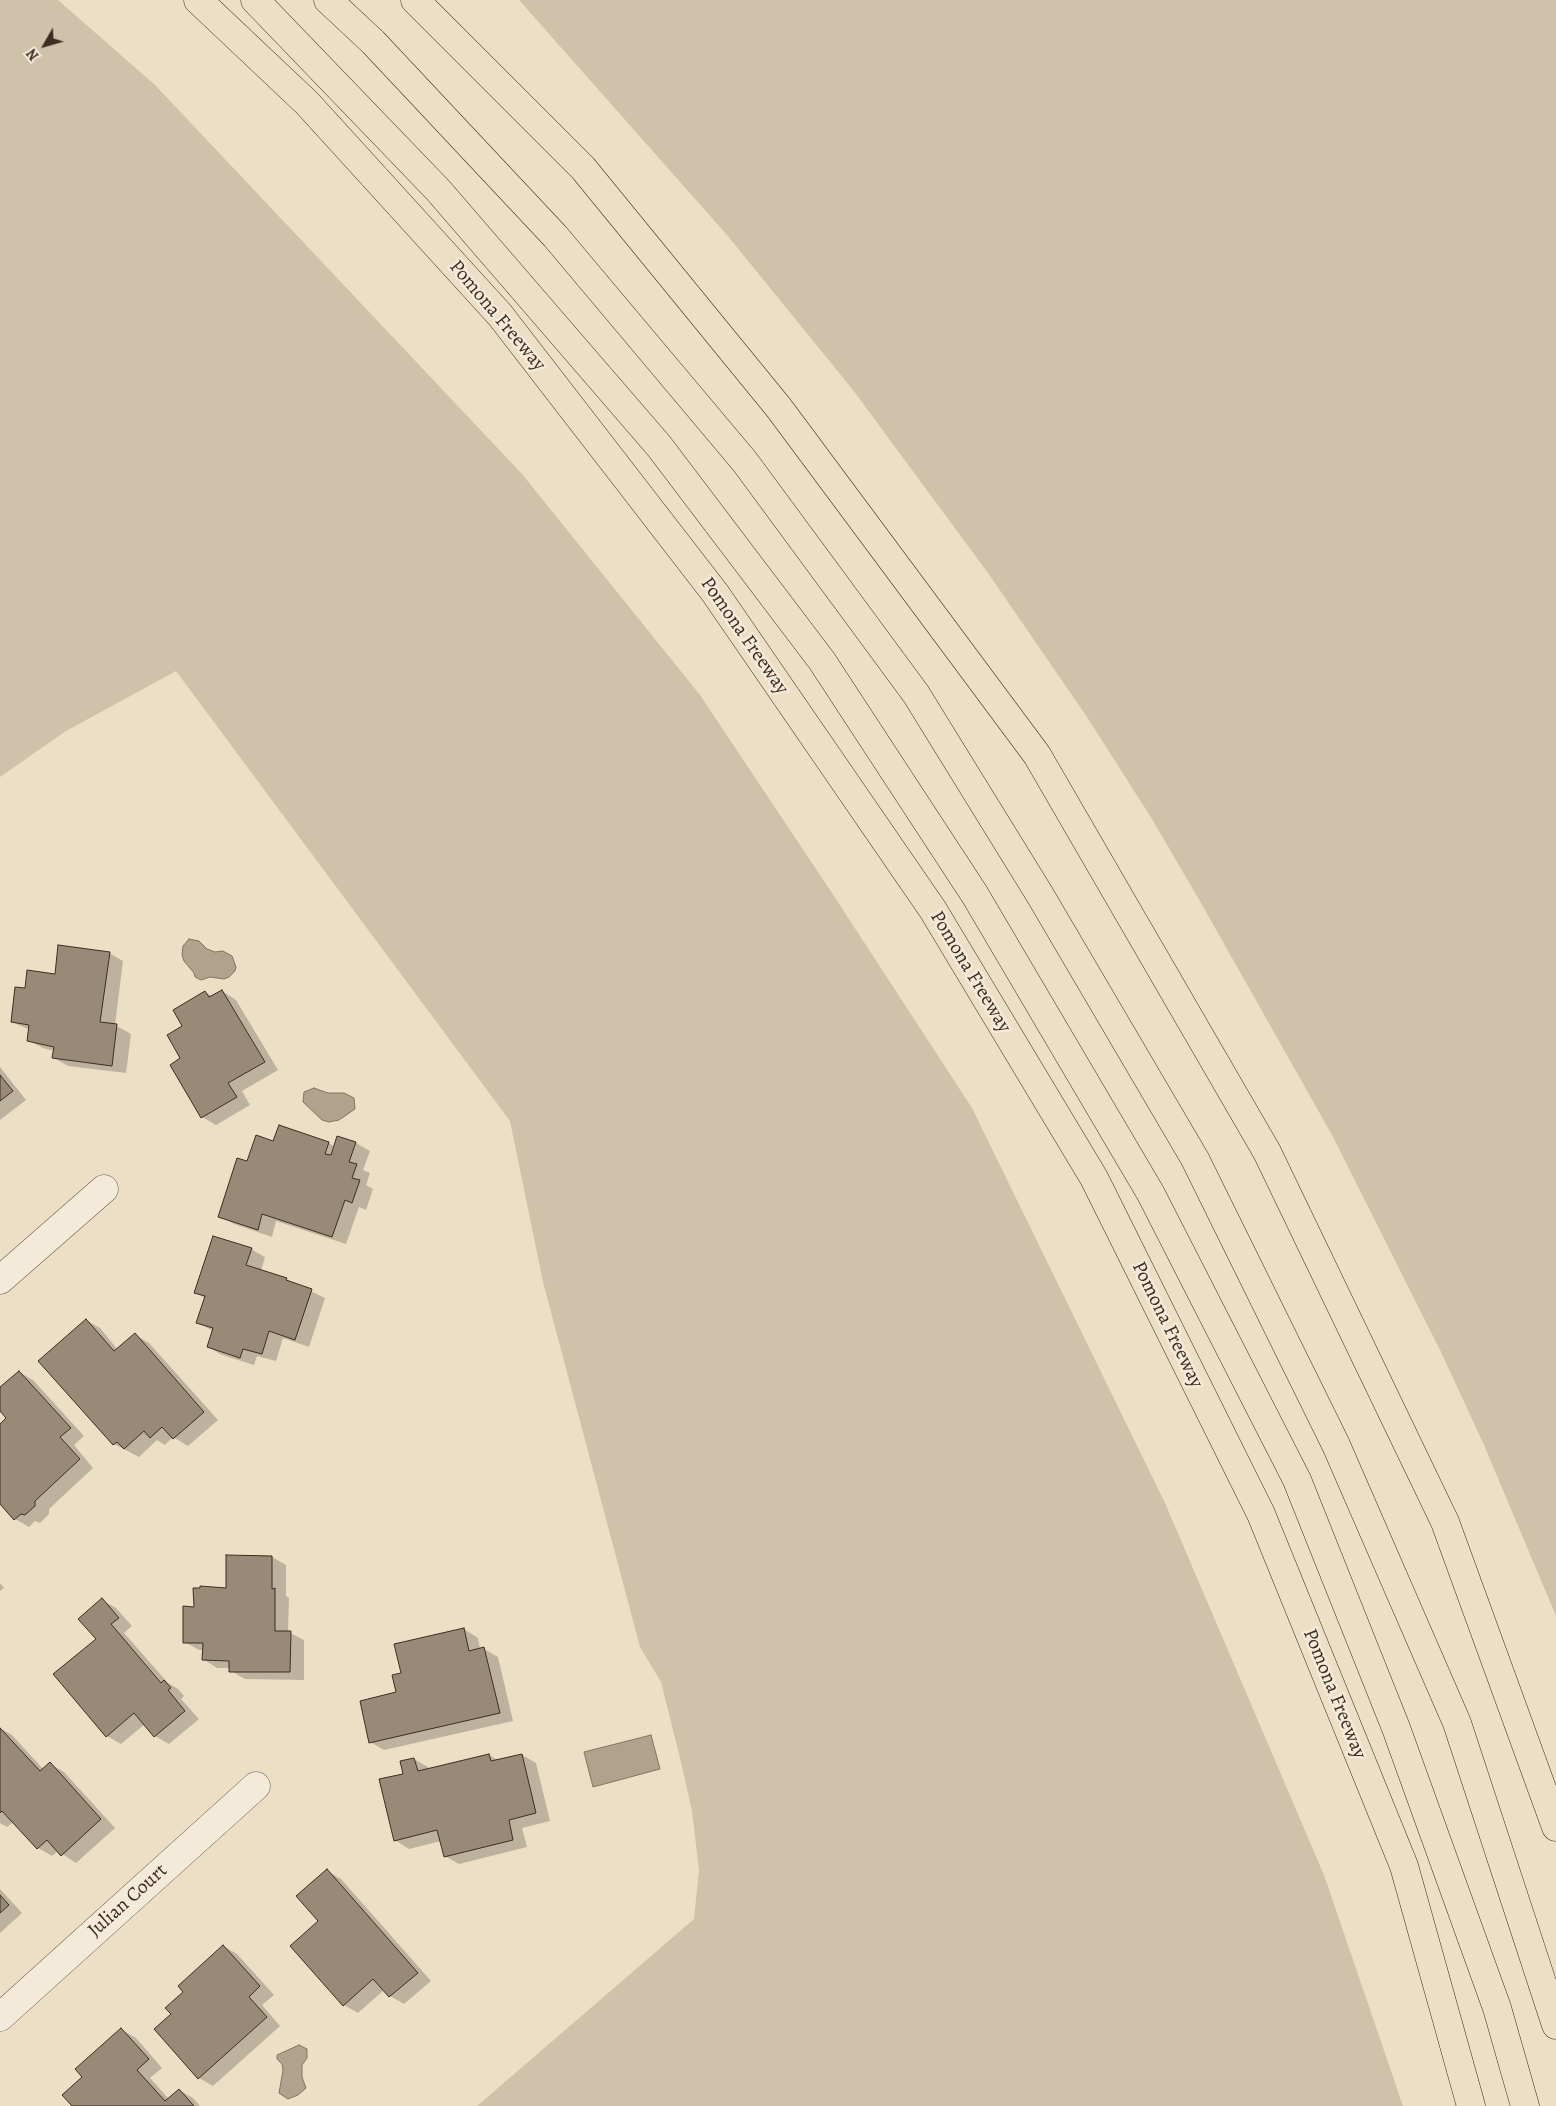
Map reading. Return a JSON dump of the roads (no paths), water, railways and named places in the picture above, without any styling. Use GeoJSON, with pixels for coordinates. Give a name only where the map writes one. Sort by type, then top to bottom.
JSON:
{"type":"FeatureCollection","features":[{"type":"Feature","properties":{"kind":"highway","name":"Pomona Freeway"},"geometry":{"type":"LineString","coordinates":[[198,0],[307,103],[500,315],[715,593],[933,910],[1094,1178],[1261,1514],[1404,1866],[1471,2106]]}},
{"type":"Feature","properties":{"kind":"highway"},"geometry":{"type":"LineString","coordinates":[[256,0],[438,190],[658,446],[822,661],[980,903],[1151,1194],[1297,1480],[1396,1728],[1497,2008],[1525,2106]]}},
{"type":"Feature","properties":{"kind":"highway"},"geometry":{"type":"LineString","coordinates":[[328,0],[373,42],[554,236],[745,462],[916,694],[1040,895],[1195,1159],[1336,1445],[1457,1723],[1556,2025]]}},
{"type":"Feature","properties":{"kind":"highway"},"geometry":{"type":"LineString","coordinates":[[415,0],[583,168],[779,408],[1037,755],[1271,1161],[1445,1522],[1556,1827]]}},
{"type":"Feature","properties":{"kind":"street"},"geometry":{"type":"LineString","coordinates":[[0,1280],[104,1189]]}},
{"type":"Feature","properties":{"kind":"street","name":"Julian Court"},"geometry":{"type":"LineString","coordinates":[[0,2017],[256,1786]]}}]}
